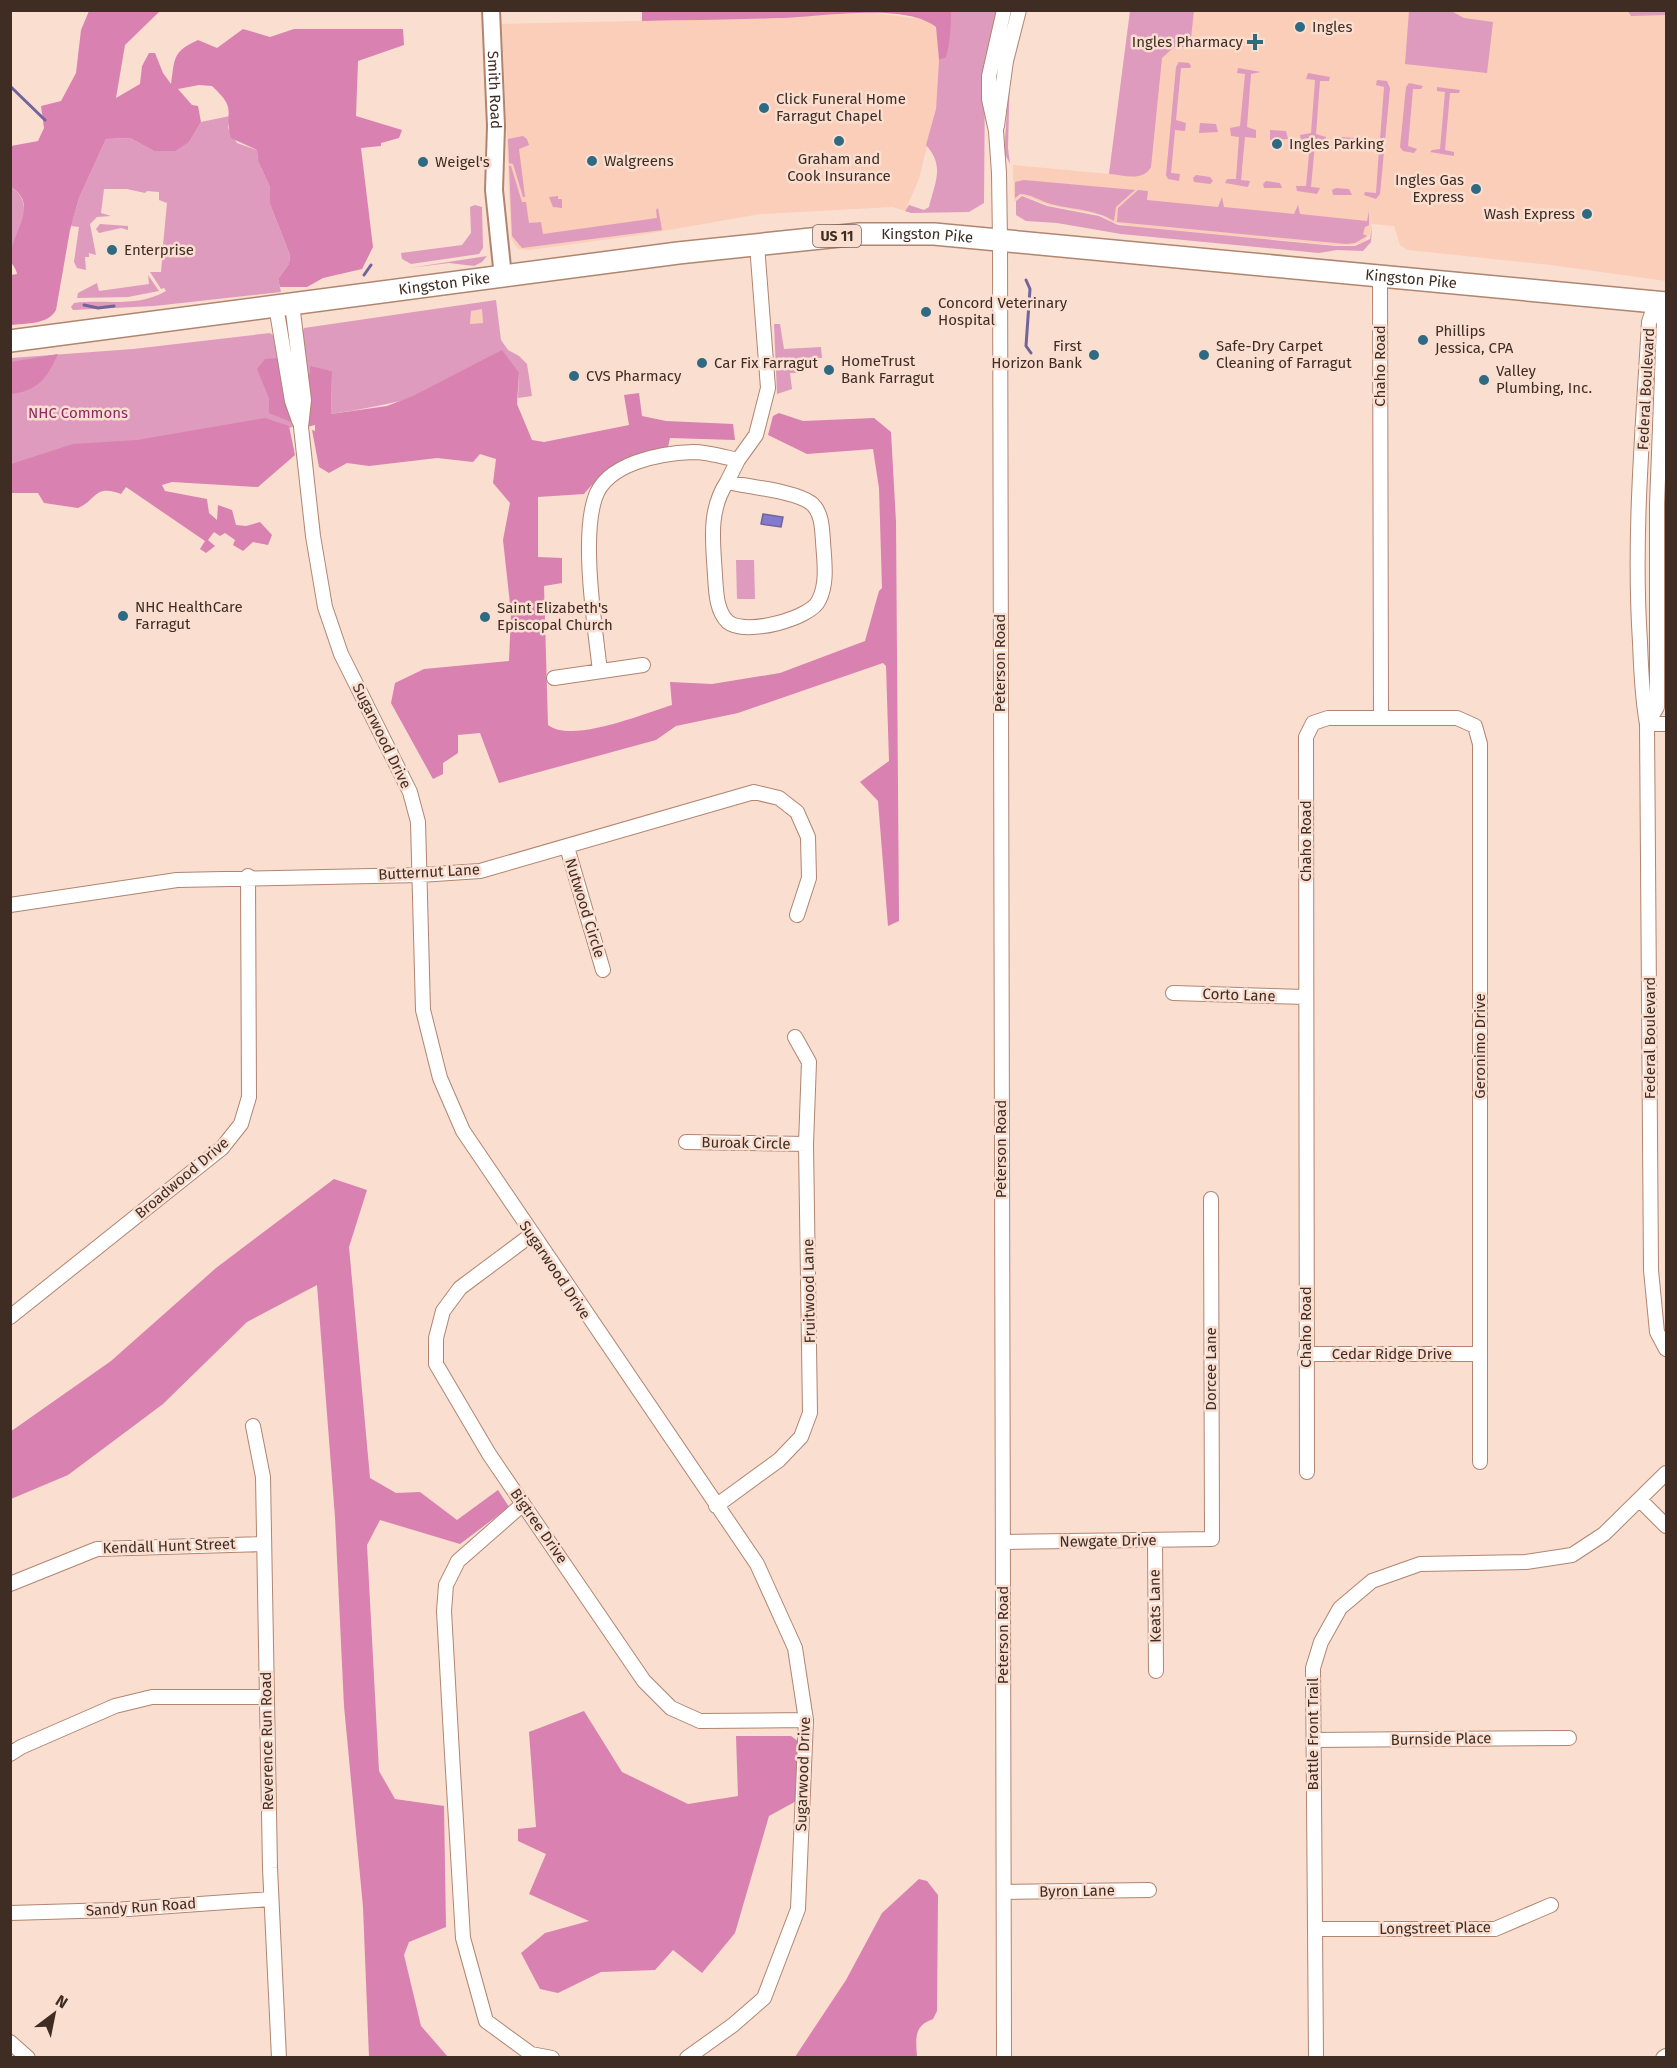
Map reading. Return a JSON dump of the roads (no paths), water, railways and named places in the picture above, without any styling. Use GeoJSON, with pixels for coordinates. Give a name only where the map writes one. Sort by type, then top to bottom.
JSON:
{"type":"FeatureCollection","features":[{"type":"Feature","properties":{"kind":"main road","name":"Kingston Pike"},"geometry":{"type":"LineString","coordinates":[[10,341],[503,277],[859,234],[934,234],[1201,261],[1380,275],[1661,302]]}},
{"type":"Feature","properties":{"kind":"street","name":"Smith Road"},"geometry":{"type":"LineString","coordinates":[[491,10],[496,126],[494,190],[503,277]]}},
{"type":"Feature","properties":{"kind":"street"},"geometry":{"type":"LineString","coordinates":[[996,131],[989,99],[989,76],[1004,10]]}},
{"type":"Feature","properties":{"kind":"street"},"geometry":{"type":"LineString","coordinates":[[996,131],[1006,60],[1019,10]]}},
{"type":"Feature","properties":{"kind":"street","name":"Peterson Road"},"geometry":{"type":"LineString","coordinates":[[996,131],[1000,241],[1004,2058]]}},
{"type":"Feature","properties":{"kind":"street"},"geometry":{"type":"LineString","coordinates":[[728,482],[801,498],[815,507],[822,522],[824,568],[819,602],[810,612],[747,629],[729,622],[720,609],[716,586],[713,518],[719,495],[738,460],[756,435],[768,388],[757,245]]}},
{"type":"Feature","properties":{"kind":"street","name":"Chaho Road"},"geometry":{"type":"LineString","coordinates":[[1307,1472],[1305,737],[1313,723],[1328,718],[1381,717],[1380,275]]}},
{"type":"Feature","properties":{"kind":"street","name":"Federal Boulevard"},"geometry":{"type":"LineString","coordinates":[[1655,709],[1638,611],[1637,522],[1649,322],[1661,302]]}},
{"type":"Feature","properties":{"kind":"street","name":"Federal Boulevard"},"geometry":{"type":"LineString","coordinates":[[1661,302],[1664,324],[1657,504],[1655,709],[1647,724],[1651,1270],[1657,1332],[1666,1349]]}},
{"type":"Feature","properties":{"kind":"street","name":"Sugarwood Drive"},"geometry":{"type":"LineString","coordinates":[[284,305],[313,536],[325,607],[341,654],[410,792],[418,822],[423,1010],[440,1077],[462,1131],[757,1564],[795,1648],[806,1720],[798,1909],[764,1998],[733,2025],[687,2058]]}},
{"type":"Feature","properties":{"kind":"street"},"geometry":{"type":"LineString","coordinates":[[600,671],[589,530],[595,498],[600,487],[609,476],[642,460],[671,454],[694,452],[738,460]]}},
{"type":"Feature","properties":{"kind":"street"},"geometry":{"type":"LineString","coordinates":[[554,678],[643,665]]}},
{"type":"Feature","properties":{"kind":"street","name":"Geronimo Drive"},"geometry":{"type":"LineString","coordinates":[[1381,717],[1457,718],[1475,726],[1480,744],[1480,1462]]}},
{"type":"Feature","properties":{"kind":"street"},"geometry":{"type":"LineString","coordinates":[[1647,724],[1666,724]]}},
{"type":"Feature","properties":{"kind":"street","name":"Butternut Lane"},"geometry":{"type":"LineString","coordinates":[[10,905],[177,880],[248,876],[420,875],[480,871],[730,797],[754,792],[778,798],[798,812],[808,837],[809,878],[797,915]]}},
{"type":"Feature","properties":{"kind":"street","name":"Nutwood Circle"},"geometry":{"type":"LineString","coordinates":[[567,847],[603,970]]}},
{"type":"Feature","properties":{"kind":"street","name":"Broadwood Drive"},"geometry":{"type":"LineString","coordinates":[[10,1317],[222,1148],[241,1124],[249,1097],[248,876]]}},
{"type":"Feature","properties":{"kind":"street","name":"Corto Lane"},"geometry":{"type":"LineString","coordinates":[[1173,993],[1306,997]]}},
{"type":"Feature","properties":{"kind":"street","name":"Fruitwood Lane"},"geometry":{"type":"LineString","coordinates":[[716,1506],[779,1460],[801,1437],[810,1413],[806,1144],[809,1062],[795,1037]]}},
{"type":"Feature","properties":{"kind":"street","name":"Buroak Circle"},"geometry":{"type":"LineString","coordinates":[[686,1142],[806,1144]]}},
{"type":"Feature","properties":{"kind":"street","name":"Dorcee Lane"},"geometry":{"type":"LineString","coordinates":[[1211,1199],[1212,1539]]}},
{"type":"Feature","properties":{"kind":"street","name":"Bigtree Drive"},"geometry":{"type":"LineString","coordinates":[[531,1234],[460,1288],[443,1311],[436,1338],[436,1364],[489,1454],[523,1504],[644,1681],[671,1708],[700,1721],[806,1720]]}},
{"type":"Feature","properties":{"kind":"street","name":"Cedar Ridge Drive"},"geometry":{"type":"LineString","coordinates":[[1305,1354],[1479,1354]]}},
{"type":"Feature","properties":{"kind":"street","name":"Reverence Run Road"},"geometry":{"type":"LineString","coordinates":[[253,1426],[263,1477],[271,1899],[279,2058]]}},
{"type":"Feature","properties":{"kind":"street","name":"Battle Front Trail"},"geometry":{"type":"LineString","coordinates":[[1316,2058],[1313,1668],[1321,1642],[1340,1608],[1372,1581],[1420,1564],[1526,1562],[1572,1555],[1604,1534],[1666,1473]]}},
{"type":"Feature","properties":{"kind":"street"},"geometry":{"type":"LineString","coordinates":[[1640,1500],[1666,1526]]}},
{"type":"Feature","properties":{"kind":"street"},"geometry":{"type":"LineString","coordinates":[[523,1504],[458,1561],[446,1584],[444,1611],[463,1938],[486,2021],[531,2054],[552,2058]]}},
{"type":"Feature","properties":{"kind":"street","name":"Newgate Drive"},"geometry":{"type":"LineString","coordinates":[[1003,1542],[1212,1539]]}},
{"type":"Feature","properties":{"kind":"street","name":"Keats Lane"},"geometry":{"type":"LineString","coordinates":[[1155,1540],[1156,1671]]}},
{"type":"Feature","properties":{"kind":"street","name":"Kendall Hunt Street"},"geometry":{"type":"LineString","coordinates":[[10,1584],[97,1549],[263,1544]]}},
{"type":"Feature","properties":{"kind":"street"},"geometry":{"type":"LineString","coordinates":[[10,1754],[115,1706],[152,1697],[266,1696]]}},
{"type":"Feature","properties":{"kind":"street","name":"Burnside Place"},"geometry":{"type":"LineString","coordinates":[[1313,1740],[1569,1738]]}},
{"type":"Feature","properties":{"kind":"street","name":"Byron Lane"},"geometry":{"type":"LineString","coordinates":[[1005,1892],[1149,1890]]}},
{"type":"Feature","properties":{"kind":"street","name":"Sandy Run Road"},"geometry":{"type":"LineString","coordinates":[[10,1913],[114,1910],[271,1899]]}},
{"type":"Feature","properties":{"kind":"street","name":"Longstreet Place"},"geometry":{"type":"LineString","coordinates":[[1315,1929],[1495,1929],[1551,1905]]}},
{"type":"Feature","properties":{"kind":"street"},"geometry":{"type":"LineString","coordinates":[[10,2042],[28,2058]]}},
{"type":"Feature","properties":{"kind":"waterway"},"geometry":{"type":"LineString","coordinates":[[10,86],[45,120]]}},
{"type":"Feature","properties":{"kind":"waterway"},"geometry":{"type":"LineString","coordinates":[[364,275],[371,265]]}},
{"type":"Feature","properties":{"kind":"waterway"},"geometry":{"type":"LineString","coordinates":[[1026,280],[1030,289],[1026,346],[1031,353]]}},
{"type":"Feature","properties":{"kind":"waterway"},"geometry":{"type":"LineString","coordinates":[[1030,299],[1038,303]]}},
{"type":"Feature","properties":{"kind":"waterway"},"geometry":{"type":"LineString","coordinates":[[84,305],[98,308],[114,306]]}},
{"type":"Feature","properties":{"kind":"place","name":"Ingles"},"geometry":{"type":"Point","coordinates":[1300,27]}},
{"type":"Feature","properties":{"kind":"place","name":"Ingles Pharmacy"},"geometry":{"type":"Point","coordinates":[1255,42]}},
{"type":"Feature","properties":{"kind":"place","name":"Click Funeral Home Farragut Chapel"},"geometry":{"type":"Point","coordinates":[764,108]}},
{"type":"Feature","properties":{"kind":"place","name":"Graham and Cook Insurance"},"geometry":{"type":"Point","coordinates":[839,141]}},
{"type":"Feature","properties":{"kind":"place","name":"Ingles Parking"},"geometry":{"type":"Point","coordinates":[1277,144]}},
{"type":"Feature","properties":{"kind":"place","name":"Walgreens"},"geometry":{"type":"Point","coordinates":[592,161]}},
{"type":"Feature","properties":{"kind":"place","name":"Weigel's"},"geometry":{"type":"Point","coordinates":[423,162]}},
{"type":"Feature","properties":{"kind":"place","name":"Ingles Gas Express"},"geometry":{"type":"Point","coordinates":[1476,189]}},
{"type":"Feature","properties":{"kind":"place","name":"Wash Express"},"geometry":{"type":"Point","coordinates":[1587,214]}},
{"type":"Feature","properties":{"kind":"place","name":"Enterprise"},"geometry":{"type":"Point","coordinates":[112,250]}},
{"type":"Feature","properties":{"kind":"place","name":"Concord Veterinary Hospital"},"geometry":{"type":"Point","coordinates":[926,312]}},
{"type":"Feature","properties":{"kind":"place","name":"Phillips Jessica, CPA"},"geometry":{"type":"Point","coordinates":[1423,340]}},
{"type":"Feature","properties":{"kind":"place","name":"First Horizon Bank"},"geometry":{"type":"Point","coordinates":[1094,355]}},
{"type":"Feature","properties":{"kind":"place","name":"Safe-Dry Carpet Cleaning of Farragut"},"geometry":{"type":"Point","coordinates":[1204,355]}},
{"type":"Feature","properties":{"kind":"place","name":"Car Fix Farragut"},"geometry":{"type":"Point","coordinates":[702,363]}},
{"type":"Feature","properties":{"kind":"place","name":"HomeTrust Bank Farragut"},"geometry":{"type":"Point","coordinates":[829,370]}},
{"type":"Feature","properties":{"kind":"place","name":"CVS Pharmacy"},"geometry":{"type":"Point","coordinates":[574,376]}},
{"type":"Feature","properties":{"kind":"place","name":"Valley Plumbing, Inc."},"geometry":{"type":"Point","coordinates":[1484,380]}},
{"type":"Feature","properties":{"kind":"place","name":"NHC HealthCare Farragut"},"geometry":{"type":"Point","coordinates":[123,616]}},
{"type":"Feature","properties":{"kind":"place","name":"Saint Elizabeth's Episcopal Church"},"geometry":{"type":"Point","coordinates":[485,617]}},
{"type":"Feature","properties":{"kind":"park label","name":"NHC Commons"},"geometry":{"type":"Point","coordinates":[78,413]}}]}
